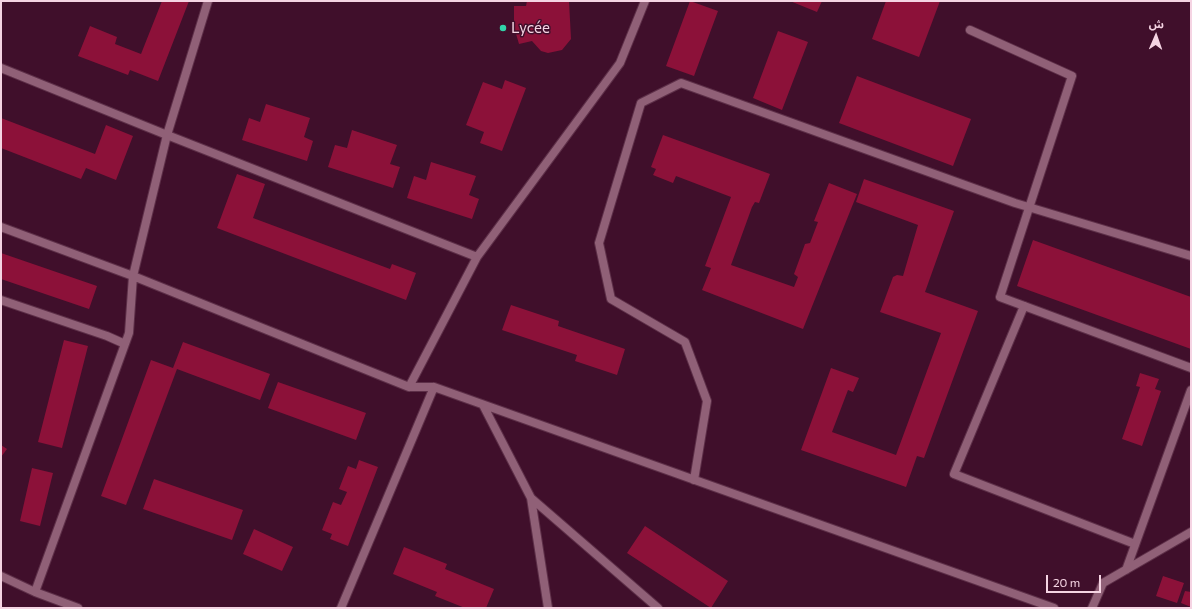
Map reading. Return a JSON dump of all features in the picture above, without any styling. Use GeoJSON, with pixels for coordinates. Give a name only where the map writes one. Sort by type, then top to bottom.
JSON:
{"type":"FeatureCollection","features":[{"type":"Feature","properties":{"kind":"street"},"geometry":{"type":"LineString","coordinates":[[35,592],[129,333],[132,276],[167,135],[208,1]]}},
{"type":"Feature","properties":{"kind":"street"},"geometry":{"type":"LineString","coordinates":[[409,387],[477,257],[620,63],[646,1]]}},
{"type":"Feature","properties":{"kind":"street"},"geometry":{"type":"LineString","coordinates":[[970,30],[1072,76],[1000,297],[1191,368]]}},
{"type":"Feature","properties":{"kind":"street"},"geometry":{"type":"LineString","coordinates":[[1,68],[477,257]]}},
{"type":"Feature","properties":{"kind":"street"},"geometry":{"type":"LineString","coordinates":[[694,480],[707,401],[685,342],[611,299],[599,242],[641,103],[681,83],[1029,207],[1191,256]]}},
{"type":"Feature","properties":{"kind":"street"},"geometry":{"type":"LineString","coordinates":[[1,227],[132,276],[409,387],[434,387],[1054,608]]}},
{"type":"Feature","properties":{"kind":"street"},"geometry":{"type":"LineString","coordinates":[[1,300],[107,336],[125,344]]}},
{"type":"Feature","properties":{"kind":"street"},"geometry":{"type":"LineString","coordinates":[[1024,306],[954,474],[1135,544]]}},
{"type":"Feature","properties":{"kind":"street"},"geometry":{"type":"LineString","coordinates":[[341,608],[434,387]]}},
{"type":"Feature","properties":{"kind":"street"},"geometry":{"type":"LineString","coordinates":[[1126,570],[1191,390]]}},
{"type":"Feature","properties":{"kind":"street"},"geometry":{"type":"LineString","coordinates":[[483,405],[531,498],[548,608]]}},
{"type":"Feature","properties":{"kind":"street"},"geometry":{"type":"LineString","coordinates":[[531,498],[658,608]]}},
{"type":"Feature","properties":{"kind":"street"},"geometry":{"type":"LineString","coordinates":[[1092,608],[1103,583],[1191,532]]}},
{"type":"Feature","properties":{"kind":"street"},"geometry":{"type":"LineString","coordinates":[[1,576],[35,592],[78,608]]}},
{"type":"Feature","properties":{"kind":"building"},"geometry":{"type":"Polygon","coordinates":[[[162,1],[189,1],[158,81],[130,70],[128,75],[78,56],[90,26],[117,37],[115,44],[141,54],[162,1]]]}},
{"type":"Feature","properties":{"kind":"building"},"geometry":{"type":"Polygon","coordinates":[[[527,1],[569,1],[571,39],[562,50],[548,53],[541,51],[532,41],[519,44],[514,27],[514,6],[526,6],[527,1]]]}},
{"type":"Feature","properties":{"kind":"building"},"geometry":{"type":"Polygon","coordinates":[[[690,1],[718,11],[694,76],[666,66],[690,1]]]}},
{"type":"Feature","properties":{"kind":"building"},"geometry":{"type":"Polygon","coordinates":[[[790,1],[822,1],[817,12],[790,1]]]}},
{"type":"Feature","properties":{"kind":"building"},"geometry":{"type":"Polygon","coordinates":[[[886,1],[940,1],[919,57],[872,39],[886,1]]]}},
{"type":"Feature","properties":{"kind":"building"},"geometry":{"type":"Polygon","coordinates":[[[778,31],[808,42],[782,110],[753,98],[778,31]]]}},
{"type":"Feature","properties":{"kind":"building"},"geometry":{"type":"Polygon","coordinates":[[[857,76],[971,119],[953,166],[839,123],[857,76]]]}},
{"type":"Feature","properties":{"kind":"building"},"geometry":{"type":"Polygon","coordinates":[[[505,80],[526,88],[502,151],[480,143],[484,132],[466,125],[483,82],[502,89],[505,80]]]}},
{"type":"Feature","properties":{"kind":"building"},"geometry":{"type":"Polygon","coordinates":[[[266,104],[310,118],[304,137],[313,141],[307,161],[242,140],[249,118],[260,122],[266,104]]]}},
{"type":"Feature","properties":{"kind":"building"},"geometry":{"type":"Polygon","coordinates":[[[1,118],[95,154],[106,125],[133,136],[116,180],[86,168],[81,179],[1,148],[1,118]]]}},
{"type":"Feature","properties":{"kind":"building"},"geometry":{"type":"Polygon","coordinates":[[[352,130],[397,145],[390,164],[400,167],[393,188],[328,167],[335,145],[347,148],[352,130]]]}},
{"type":"Feature","properties":{"kind":"building"},"geometry":{"type":"Polygon","coordinates":[[[663,135],[770,174],[759,203],[755,202],[752,207],[731,265],[794,287],[798,277],[794,274],[805,244],[810,243],[818,222],[814,221],[829,183],[857,194],[803,329],[702,290],[711,268],[705,266],[731,197],[676,176],[673,183],[653,175],[656,169],[651,167],[663,135]]]}},
{"type":"Feature","properties":{"kind":"building"},"geometry":{"type":"Polygon","coordinates":[[[431,162],[476,176],[469,195],[479,199],[472,219],[407,198],[414,176],[426,180],[431,162]]]}},
{"type":"Feature","properties":{"kind":"building"},"geometry":{"type":"Polygon","coordinates":[[[237,174],[265,184],[253,218],[390,269],[392,264],[416,273],[406,300],[217,228],[237,174]]]}},
{"type":"Feature","properties":{"kind":"building"},"geometry":{"type":"Polygon","coordinates":[[[864,179],[954,211],[925,292],[978,311],[924,458],[917,456],[906,487],[801,450],[831,368],[859,378],[853,392],[848,390],[832,432],[896,455],[941,333],[880,312],[893,277],[897,275],[903,276],[918,225],[856,202],[864,179]]]}},
{"type":"Feature","properties":{"kind":"building"},"geometry":{"type":"Polygon","coordinates":[[[1033,240],[1191,297],[1191,349],[1017,286],[1033,240]]]}},
{"type":"Feature","properties":{"kind":"building"},"geometry":{"type":"Polygon","coordinates":[[[1,253],[97,286],[89,309],[1,279],[1,253]]]}},
{"type":"Feature","properties":{"kind":"building"},"geometry":{"type":"Polygon","coordinates":[[[511,305],[559,321],[558,326],[625,349],[617,375],[575,361],[577,355],[502,330],[511,305]]]}},
{"type":"Feature","properties":{"kind":"building"},"geometry":{"type":"Polygon","coordinates":[[[64,340],[88,346],[62,448],[38,442],[64,340]]]}},
{"type":"Feature","properties":{"kind":"building"},"geometry":{"type":"Polygon","coordinates":[[[183,342],[270,374],[260,400],[177,369],[126,505],[101,496],[151,360],[173,368],[183,342]]]}},
{"type":"Feature","properties":{"kind":"building"},"geometry":{"type":"Polygon","coordinates":[[[1140,373],[1159,379],[1155,389],[1161,391],[1142,446],[1122,439],[1140,387],[1136,386],[1140,373]]]}},
{"type":"Feature","properties":{"kind":"building"},"geometry":{"type":"Polygon","coordinates":[[[278,382],[366,413],[356,440],[268,408],[278,382]]]}},
{"type":"Feature","properties":{"kind":"building"},"geometry":{"type":"Polygon","coordinates":[[[1,445],[7,449],[1,457],[1,445]]]}},
{"type":"Feature","properties":{"kind":"building"},"geometry":{"type":"Polygon","coordinates":[[[359,460],[378,467],[348,546],[330,539],[332,534],[322,530],[333,502],[341,505],[347,492],[339,489],[348,466],[356,469],[359,460]]]}},
{"type":"Feature","properties":{"kind":"building"},"geometry":{"type":"Polygon","coordinates":[[[32,468],[53,473],[40,526],[20,521],[32,468]]]}},
{"type":"Feature","properties":{"kind":"building"},"geometry":{"type":"Polygon","coordinates":[[[154,479],[243,510],[232,540],[143,509],[154,479]]]}},
{"type":"Feature","properties":{"kind":"building"},"geometry":{"type":"Polygon","coordinates":[[[645,526],[728,581],[711,608],[627,553],[645,526]]]}},
{"type":"Feature","properties":{"kind":"building"},"geometry":{"type":"Polygon","coordinates":[[[254,529],[293,547],[282,571],[243,554],[254,529]]]}},
{"type":"Feature","properties":{"kind":"building"},"geometry":{"type":"Polygon","coordinates":[[[404,547],[447,564],[445,569],[494,589],[486,608],[465,608],[435,596],[437,592],[393,574],[404,547]]]}},
{"type":"Feature","properties":{"kind":"building"},"geometry":{"type":"Polygon","coordinates":[[[1163,576],[1184,583],[1177,603],[1156,596],[1163,576]]]}},
{"type":"Feature","properties":{"kind":"building"},"geometry":{"type":"Polygon","coordinates":[[[1185,591],[1191,592],[1191,607],[1181,603],[1185,591]]]}},
{"type":"Feature","properties":{"kind":"place","name":"Lycée"},"geometry":{"type":"Point","coordinates":[503,28]}}]}
